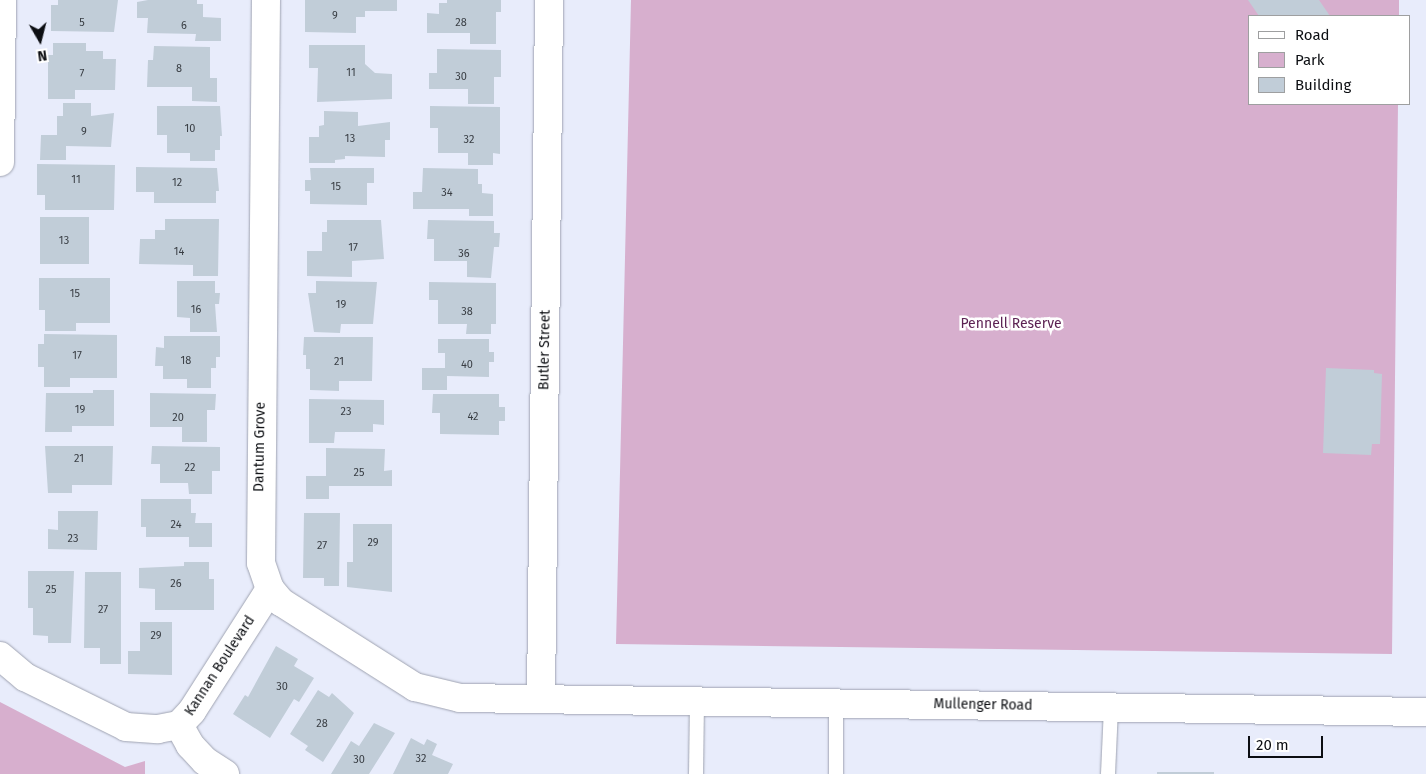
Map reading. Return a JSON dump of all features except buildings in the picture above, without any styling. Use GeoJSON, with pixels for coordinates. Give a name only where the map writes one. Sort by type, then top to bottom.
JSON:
{"type":"FeatureCollection","features":[{"type":"Feature","properties":{"kind":"street"},"geometry":{"type":"LineString","coordinates":[[0,162],[2,0]]}},
{"type":"Feature","properties":{"kind":"street","name":"Dantum Grove"},"geometry":{"type":"LineString","coordinates":[[266,0],[259,537],[261,563],[270,589],[281,602],[416,688],[460,698],[541,699]]}},
{"type":"Feature","properties":{"kind":"street","name":"Butler Street"},"geometry":{"type":"LineString","coordinates":[[541,699],[549,0]]}},
{"type":"Feature","properties":{"kind":"street","name":"Kannan Boulevard"},"geometry":{"type":"LineString","coordinates":[[0,656],[25,677],[126,727],[158,730],[179,725],[192,711],[270,589]]}},
{"type":"Feature","properties":{"kind":"street","name":"Mullenger Road"},"geometry":{"type":"LineString","coordinates":[[541,699],[1426,712]]}},
{"type":"Feature","properties":{"kind":"street"},"geometry":{"type":"LineString","coordinates":[[179,725],[190,745],[205,762],[225,774]]}},
{"type":"Feature","properties":{"kind":"lane"},"geometry":{"type":"LineString","coordinates":[[696,774],[697,701]]}},
{"type":"Feature","properties":{"kind":"lane"},"geometry":{"type":"LineString","coordinates":[[836,703],[836,774]]}},
{"type":"Feature","properties":{"kind":"lane"},"geometry":{"type":"LineString","coordinates":[[1108,774],[1111,707]]}},
{"type":"Feature","properties":{"kind":"green space","name":"Pennell Reserve"},"geometry":{"type":"Polygon","coordinates":[[[631,0],[1399,0],[1399,15],[1248,15],[1248,105],[1398,105],[1392,654],[616,644],[631,0]]]}},
{"type":"Feature","properties":{"kind":"green space"},"geometry":{"type":"Polygon","coordinates":[[[0,702],[125,767],[145,761],[145,774],[0,774],[0,702]]]}}]}
